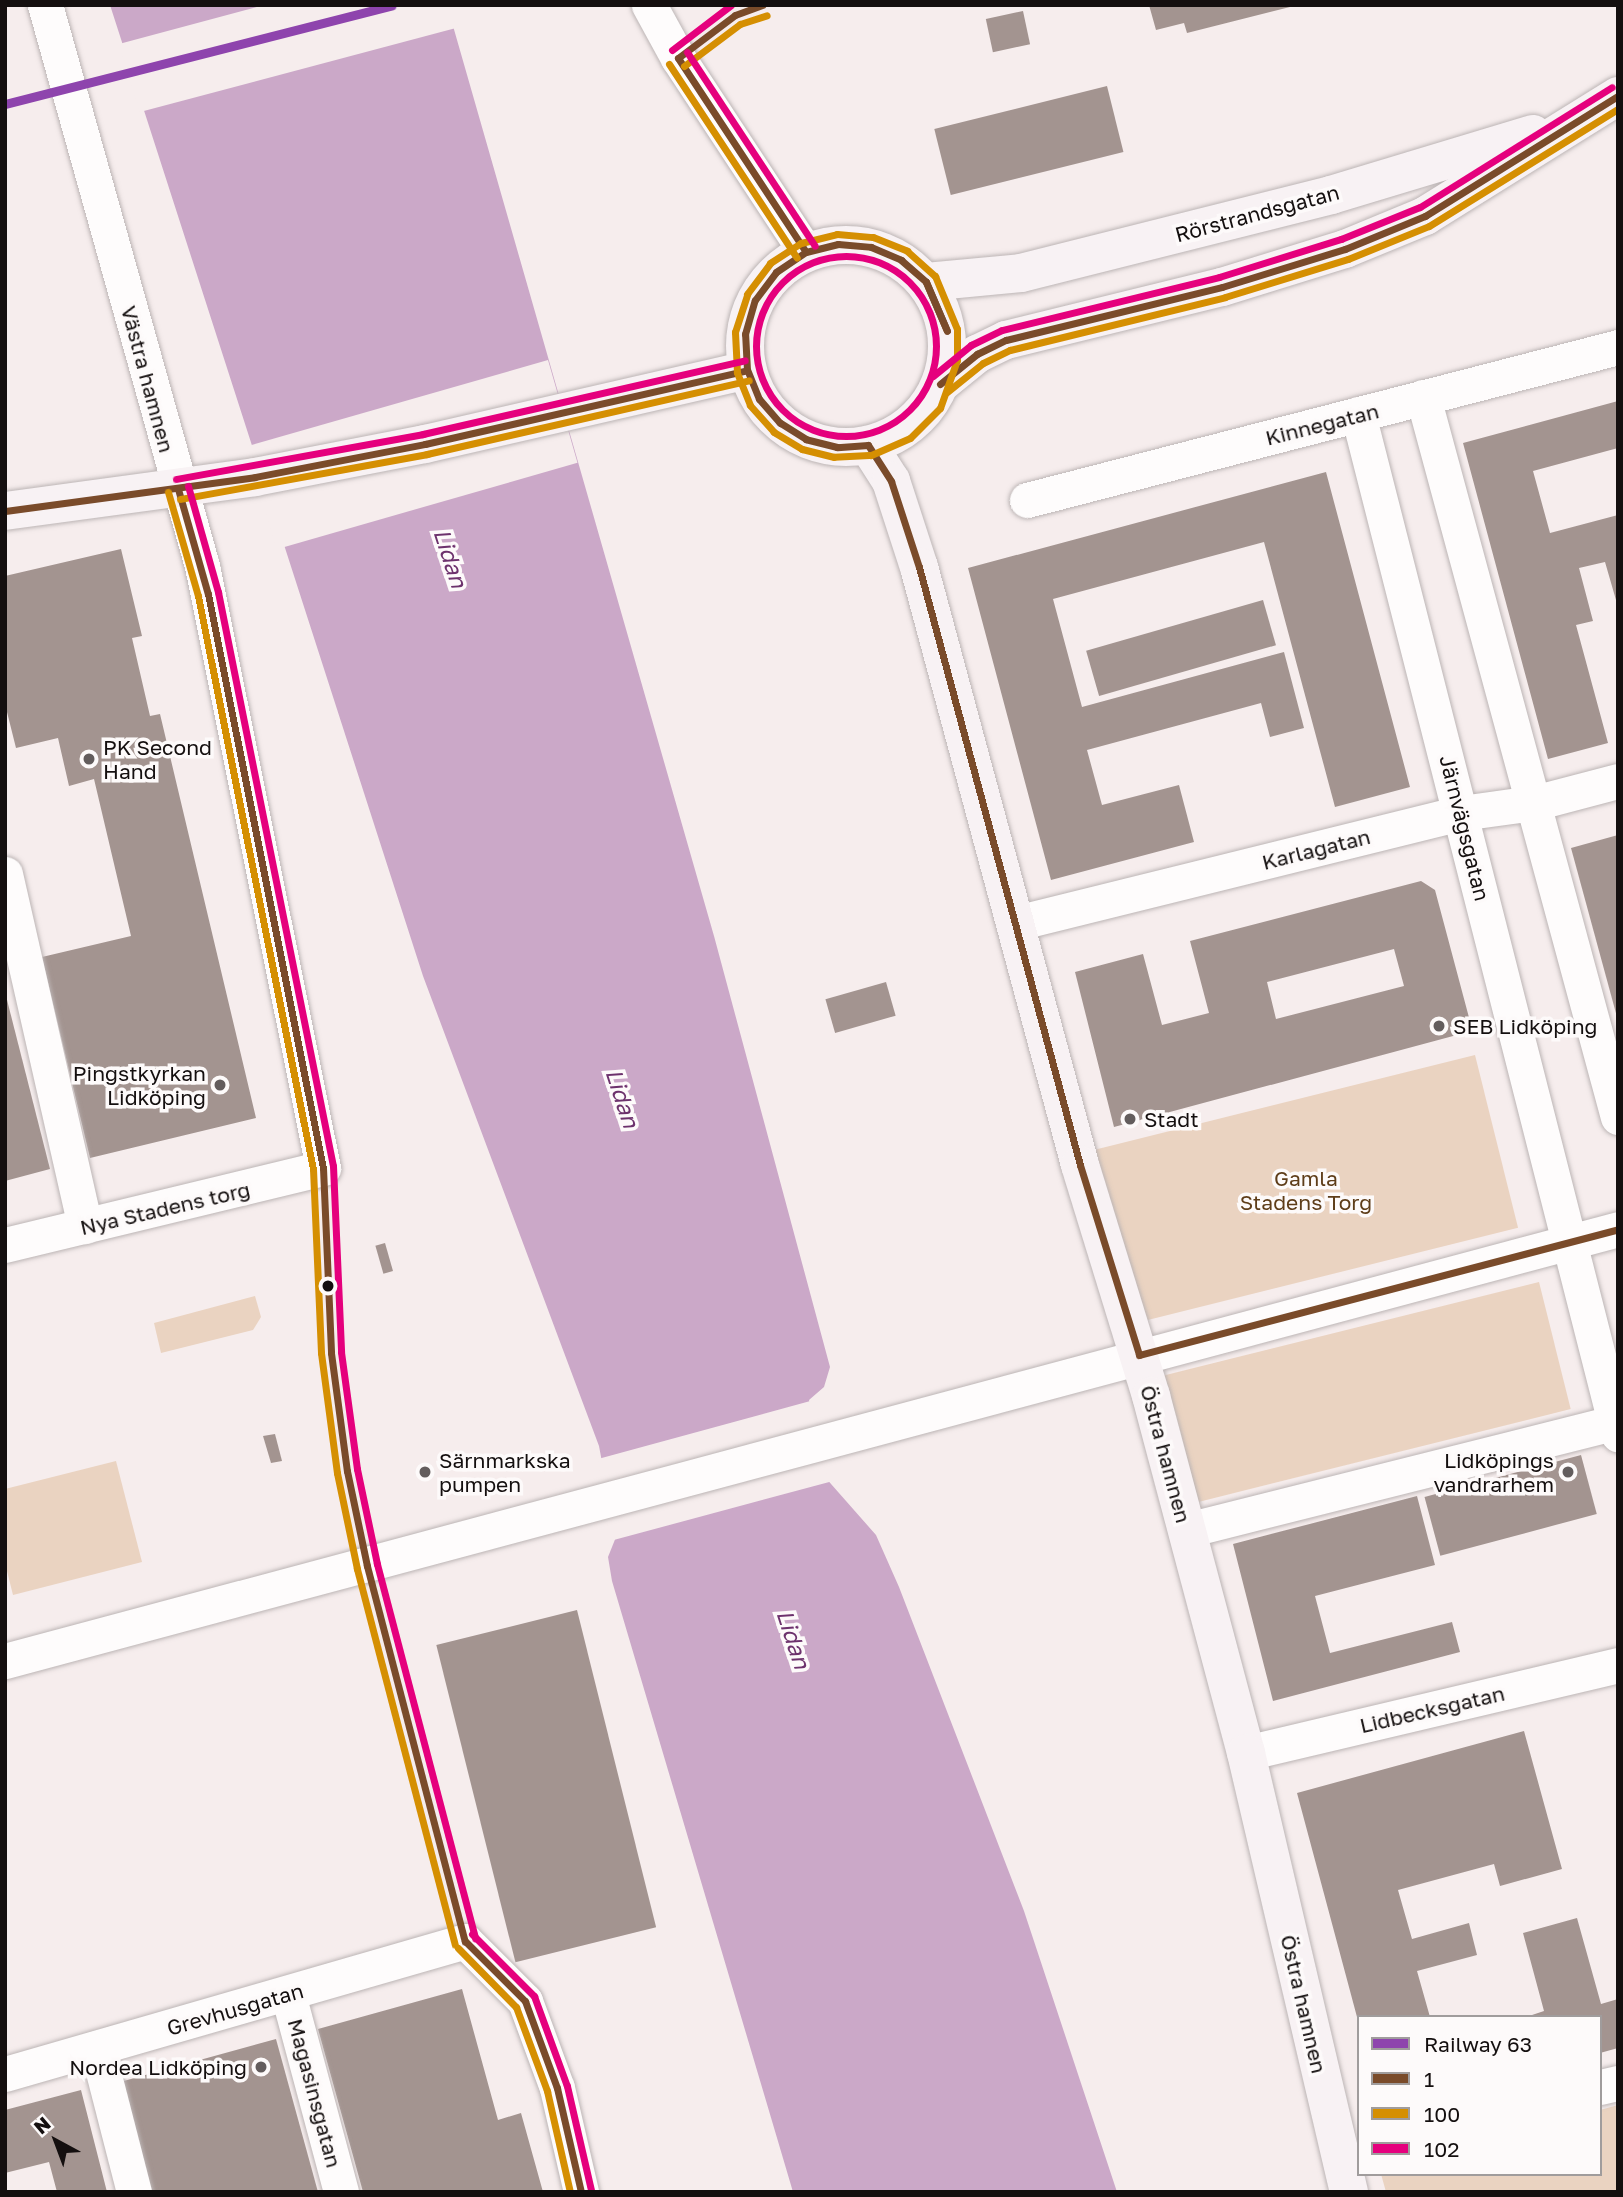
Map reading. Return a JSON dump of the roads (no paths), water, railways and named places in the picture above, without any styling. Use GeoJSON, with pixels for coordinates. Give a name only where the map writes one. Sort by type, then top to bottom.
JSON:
{"type":"FeatureCollection","features":[{"type":"Feature","properties":{"kind":"main road","name":"Rörstrandsgatan"},"geometry":{"type":"LineString","coordinates":[[940,384],[977,354],[1006,340],[1222,287],[1345,248],[1425,216],[1618,96]]}},
{"type":"Feature","properties":{"kind":"main road","name":"Rörstrandsgatan"},"geometry":{"type":"LineString","coordinates":[[926,282],[1021,273],[1143,243],[1331,195],[1582,119]]}},
{"type":"Feature","properties":{"kind":"main road"},"geometry":{"type":"LineString","coordinates":[[838,244],[871,247],[901,260],[926,282],[947,331],[947,358],[940,384],[919,417],[868,445],[837,447],[806,439],[789,428],[760,399],[747,370],[745,334],[755,300],[776,272],[806,252],[838,244]]}},
{"type":"Feature","properties":{"kind":"main road"},"geometry":{"type":"LineString","coordinates":[[5,510],[255,477],[566,413],[747,370]]}},
{"type":"Feature","properties":{"kind":"main road","name":"Östra hamnen"},"geometry":{"type":"LineString","coordinates":[[868,445],[891,481],[919,567],[1080,1165],[1139,1355],[1246,1753],[1348,2152],[1349,2192]]}},
{"type":"Feature","properties":{"kind":"street","name":"Västra hamnen"},"geometry":{"type":"LineString","coordinates":[[45,5],[178,489],[202,566],[323,1168]]}},
{"type":"Feature","properties":{"kind":"street"},"geometry":{"type":"LineString","coordinates":[[649,5],[678,58],[806,252]]}},
{"type":"Feature","properties":{"kind":"street","name":"Kinnegatan"},"geometry":{"type":"LineString","coordinates":[[1027,500],[1618,347]]}},
{"type":"Feature","properties":{"kind":"street"},"geometry":{"type":"LineString","coordinates":[[1423,397],[1618,1117]]}},
{"type":"Feature","properties":{"kind":"street","name":"Järnvägsgatan"},"geometry":{"type":"LineString","coordinates":[[1358,414],[1569,1243]]}},
{"type":"Feature","properties":{"kind":"street","name":"Karlagatan"},"geometry":{"type":"LineString","coordinates":[[1016,923],[1461,813],[1534,803],[1618,781]]}},
{"type":"Feature","properties":{"kind":"street"},"geometry":{"type":"LineString","coordinates":[[5,874],[85,1226]]}},
{"type":"Feature","properties":{"kind":"street","name":"Nya Stadens torg"},"geometry":{"type":"LineString","coordinates":[[5,1245],[323,1168]]}},
{"type":"Feature","properties":{"kind":"street"},"geometry":{"type":"LineString","coordinates":[[5,1661],[848,1437],[1139,1355],[1618,1229]]}},
{"type":"Feature","properties":{"kind":"street"},"geometry":{"type":"LineString","coordinates":[[1187,1530],[1617,1426],[1569,1243]]}},
{"type":"Feature","properties":{"kind":"street","name":"Lidbecksgatan"},"geometry":{"type":"LineString","coordinates":[[1246,1753],[1618,1665]]}},
{"type":"Feature","properties":{"kind":"street","name":"Grevhusgatan"},"geometry":{"type":"LineString","coordinates":[[5,2074],[465,1941],[525,2001],[556,2088],[581,2192]]}},
{"type":"Feature","properties":{"kind":"street","name":"Magasinsgatan"},"geometry":{"type":"LineString","coordinates":[[288,1994],[341,2192]]}},
{"type":"Feature","properties":{"kind":"street"},"geometry":{"type":"LineString","coordinates":[[97,2049],[134,2192]]}},
{"type":"Feature","properties":{"kind":"water","name":"Lidan"},"geometry":{"type":"Polygon","coordinates":[[[110,5],[447,5],[714,936],[830,1367],[824,1387],[809,1400],[824,1476],[876,1535],[899,1587],[1024,1911],[1117,2192],[793,2192],[612,1581],[608,1557],[616,1537],[599,1446],[423,976],[110,5]]]}},
{"type":"Feature","properties":{"kind":"rail line","name":"63"},"geometry":{"type":"LineString","coordinates":[[5,104],[392,5]]}},
{"type":"Feature","properties":{"kind":"place","name":"PK Second Hand"},"geometry":{"type":"Point","coordinates":[89,759]}},
{"type":"Feature","properties":{"kind":"place","name":"SEB Lidköping"},"geometry":{"type":"Point","coordinates":[1439,1026]}},
{"type":"Feature","properties":{"kind":"place","name":"Pingstkyrkan Lidköping"},"geometry":{"type":"Point","coordinates":[220,1085]}},
{"type":"Feature","properties":{"kind":"place","name":"Stadt"},"geometry":{"type":"Point","coordinates":[1130,1119]}},
{"type":"Feature","properties":{"kind":"place","name":"Särnmarkska pumpen"},"geometry":{"type":"Point","coordinates":[425,1472]}},
{"type":"Feature","properties":{"kind":"place","name":"Lidköpings vandrarhem"},"geometry":{"type":"Point","coordinates":[1568,1472]}},
{"type":"Feature","properties":{"kind":"place","name":"Nordea Lidköping"},"geometry":{"type":"Point","coordinates":[261,2067]}},
{"type":"Feature","properties":{"kind":"park label","name":"Gamla Stadens Torg"},"geometry":{"type":"Point","coordinates":[1306,1190]}}]}
